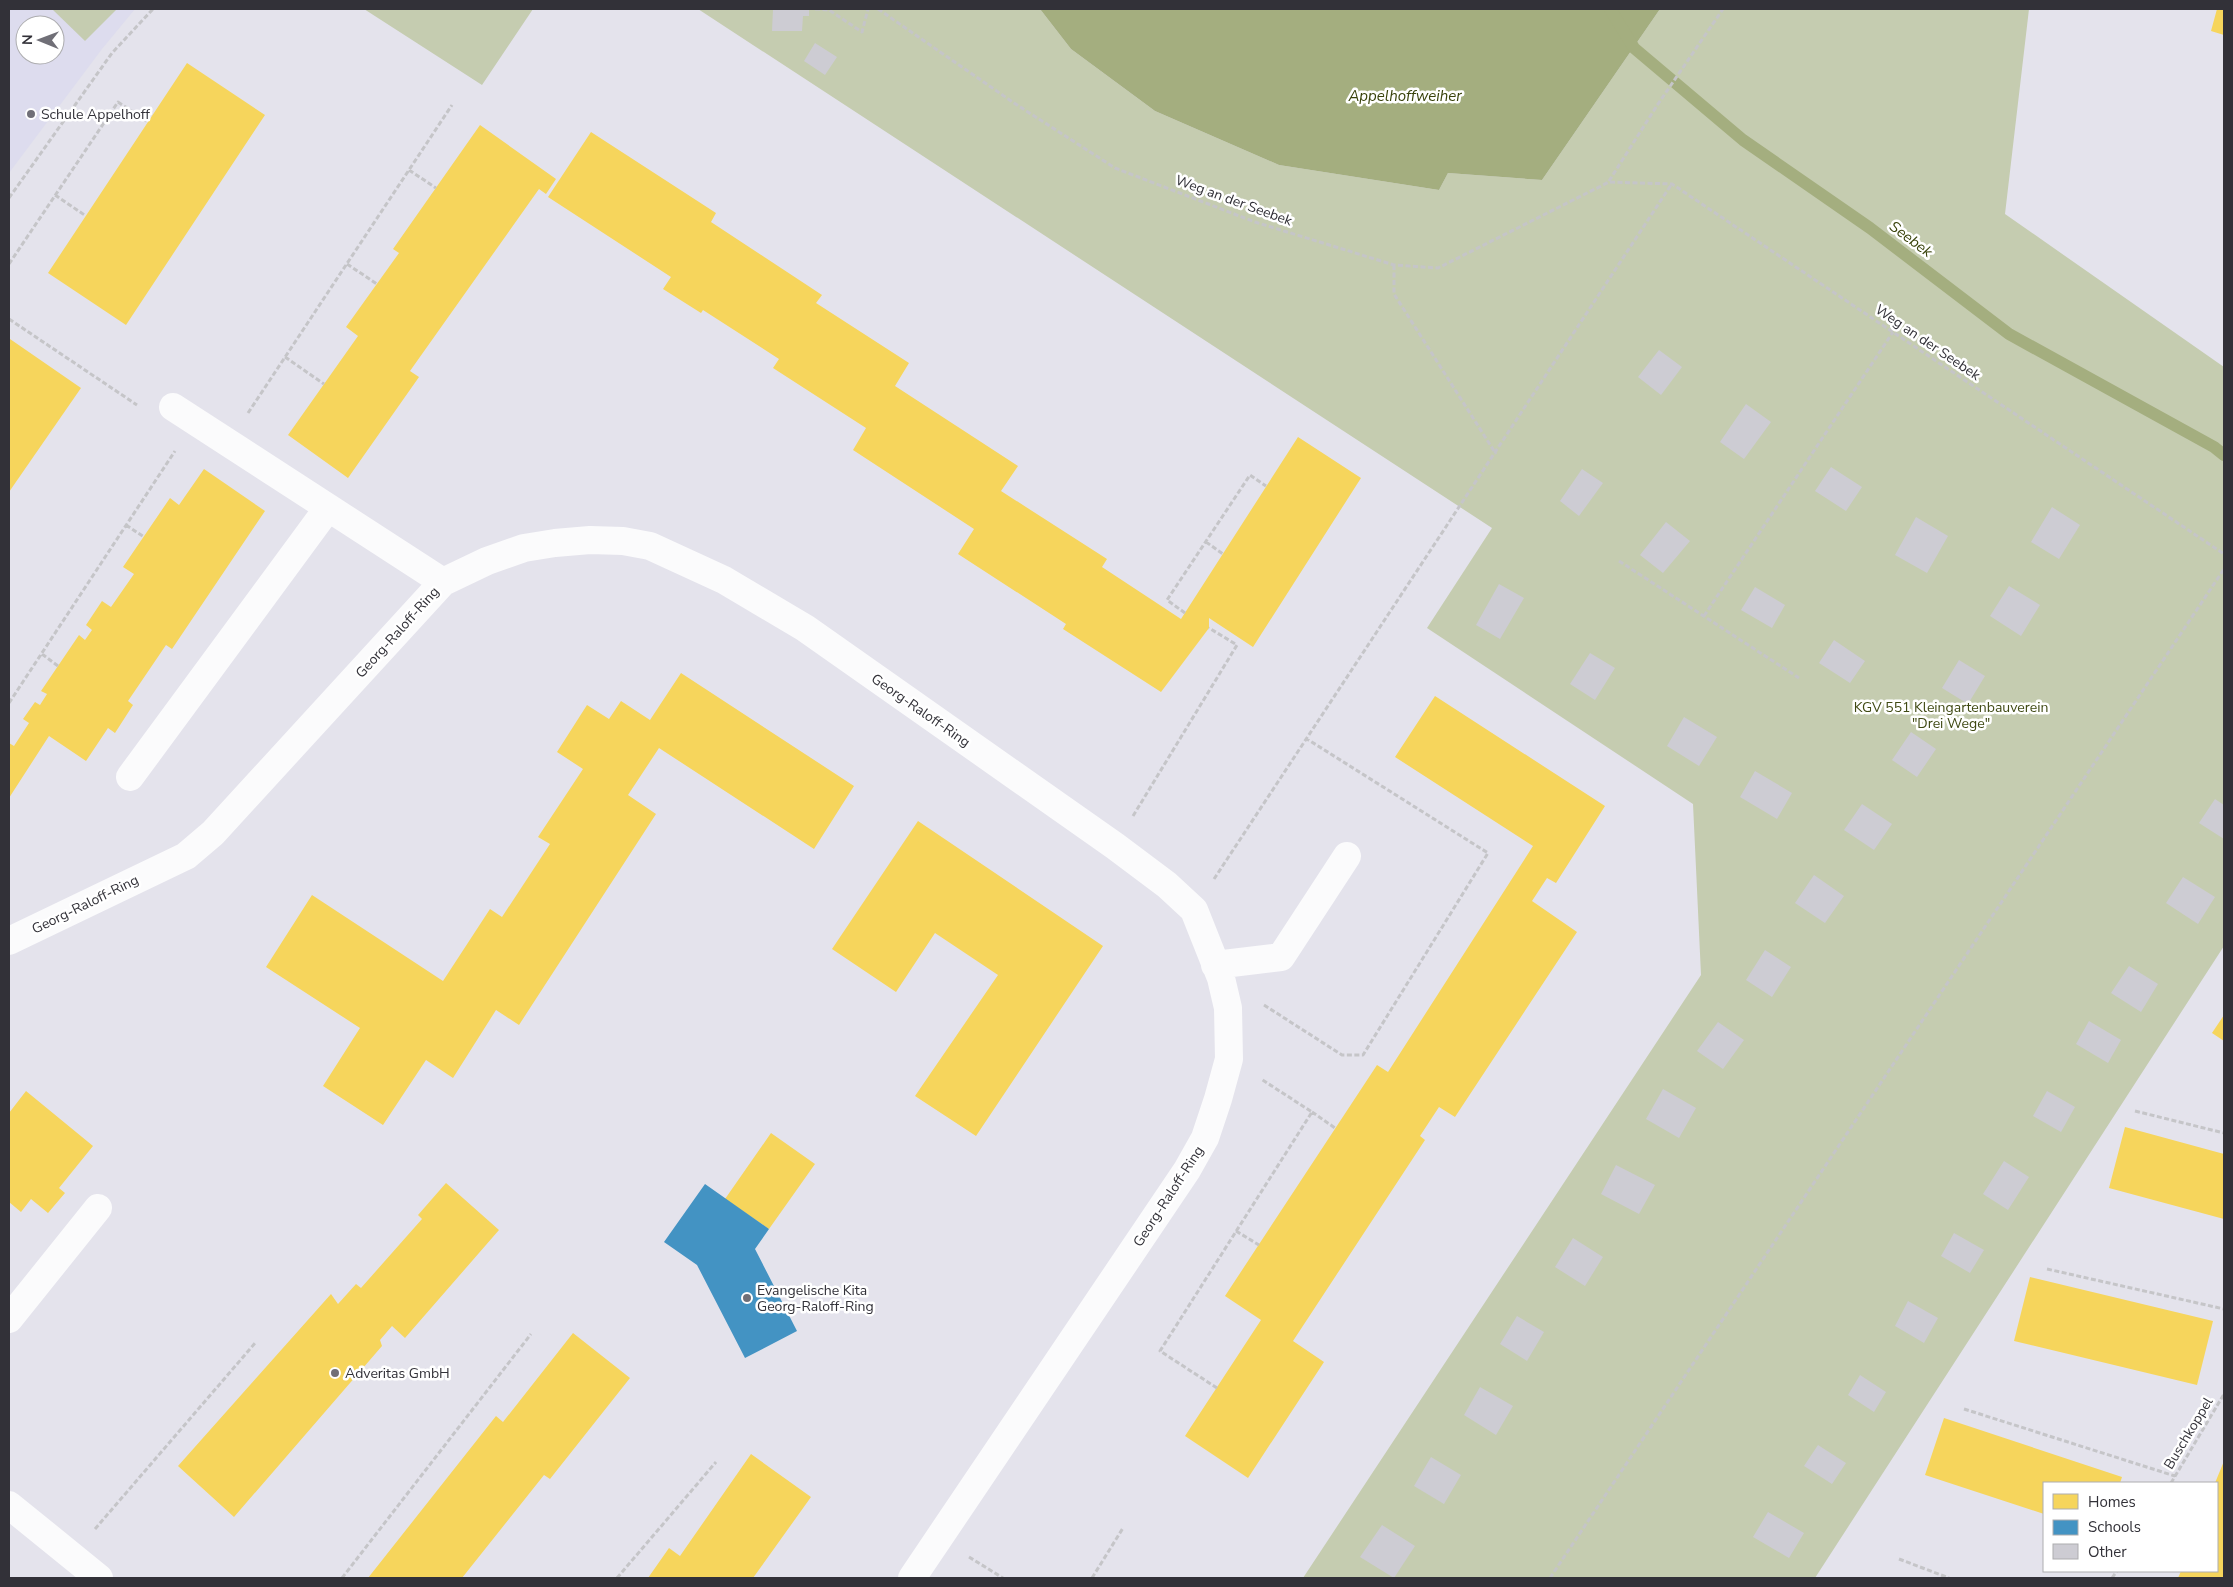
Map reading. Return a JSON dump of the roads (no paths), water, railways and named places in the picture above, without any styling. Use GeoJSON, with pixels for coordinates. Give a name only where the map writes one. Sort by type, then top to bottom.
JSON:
{"type":"FeatureCollection","features":[{"type":"Feature","properties":{"kind":"street"},"geometry":{"type":"LineString","coordinates":[[172,407],[443,582]]}},
{"type":"Feature","properties":{"kind":"street"},"geometry":{"type":"LineString","coordinates":[[130,777],[328,508]]}},
{"type":"Feature","properties":{"kind":"street","name":"Georg-Raloff-Ring"},"geometry":{"type":"LineString","coordinates":[[9,941],[186,856],[213,833],[443,582],[487,561],[524,548],[555,543],[598,540],[650,546],[724,580],[805,628],[1115,846],[1167,885],[1194,910],[1218,971],[1228,1008],[1229,1059],[1218,1099],[1204,1138],[1187,1170],[912,1578]]}},
{"type":"Feature","properties":{"kind":"street"},"geometry":{"type":"LineString","coordinates":[[1218,971],[1281,957],[1347,856]]}},
{"type":"Feature","properties":{"kind":"street"},"geometry":{"type":"LineString","coordinates":[[9,1319],[98,1208]]}},
{"type":"Feature","properties":{"kind":"street"},"geometry":{"type":"LineString","coordinates":[[9,1505],[99,1578]]}},
{"type":"Feature","properties":{"kind":"water","name":"Appelhoffweiher"},"geometry":{"type":"Polygon","coordinates":[[[1040,9],[1660,9],[1542,180],[1448,173],[1439,190],[1279,165],[1155,111],[1071,49],[1040,9]]]}},
{"type":"Feature","properties":{"kind":"waterway","name":"Seebek"},"geometry":{"type":"LineString","coordinates":[[1610,9],[1634,48],[1743,140],[1870,228],[2009,334],[2214,447],[2224,455]]}},
{"type":"Feature","properties":{"kind":"place","name":"Schule Appelhoff"},"geometry":{"type":"Point","coordinates":[31,114]}},
{"type":"Feature","properties":{"kind":"place","name":"Evangelische Kita Georg-Raloff-Ring"},"geometry":{"type":"Point","coordinates":[747,1298]}},
{"type":"Feature","properties":{"kind":"place","name":"Adveritas GmbH"},"geometry":{"type":"Point","coordinates":[335,1373]}},
{"type":"Feature","properties":{"kind":"park label","name":"KGV 551 Kleingartenbauverein \"Drei Wege\""},"geometry":{"type":"Point","coordinates":[1951,716]}}]}
